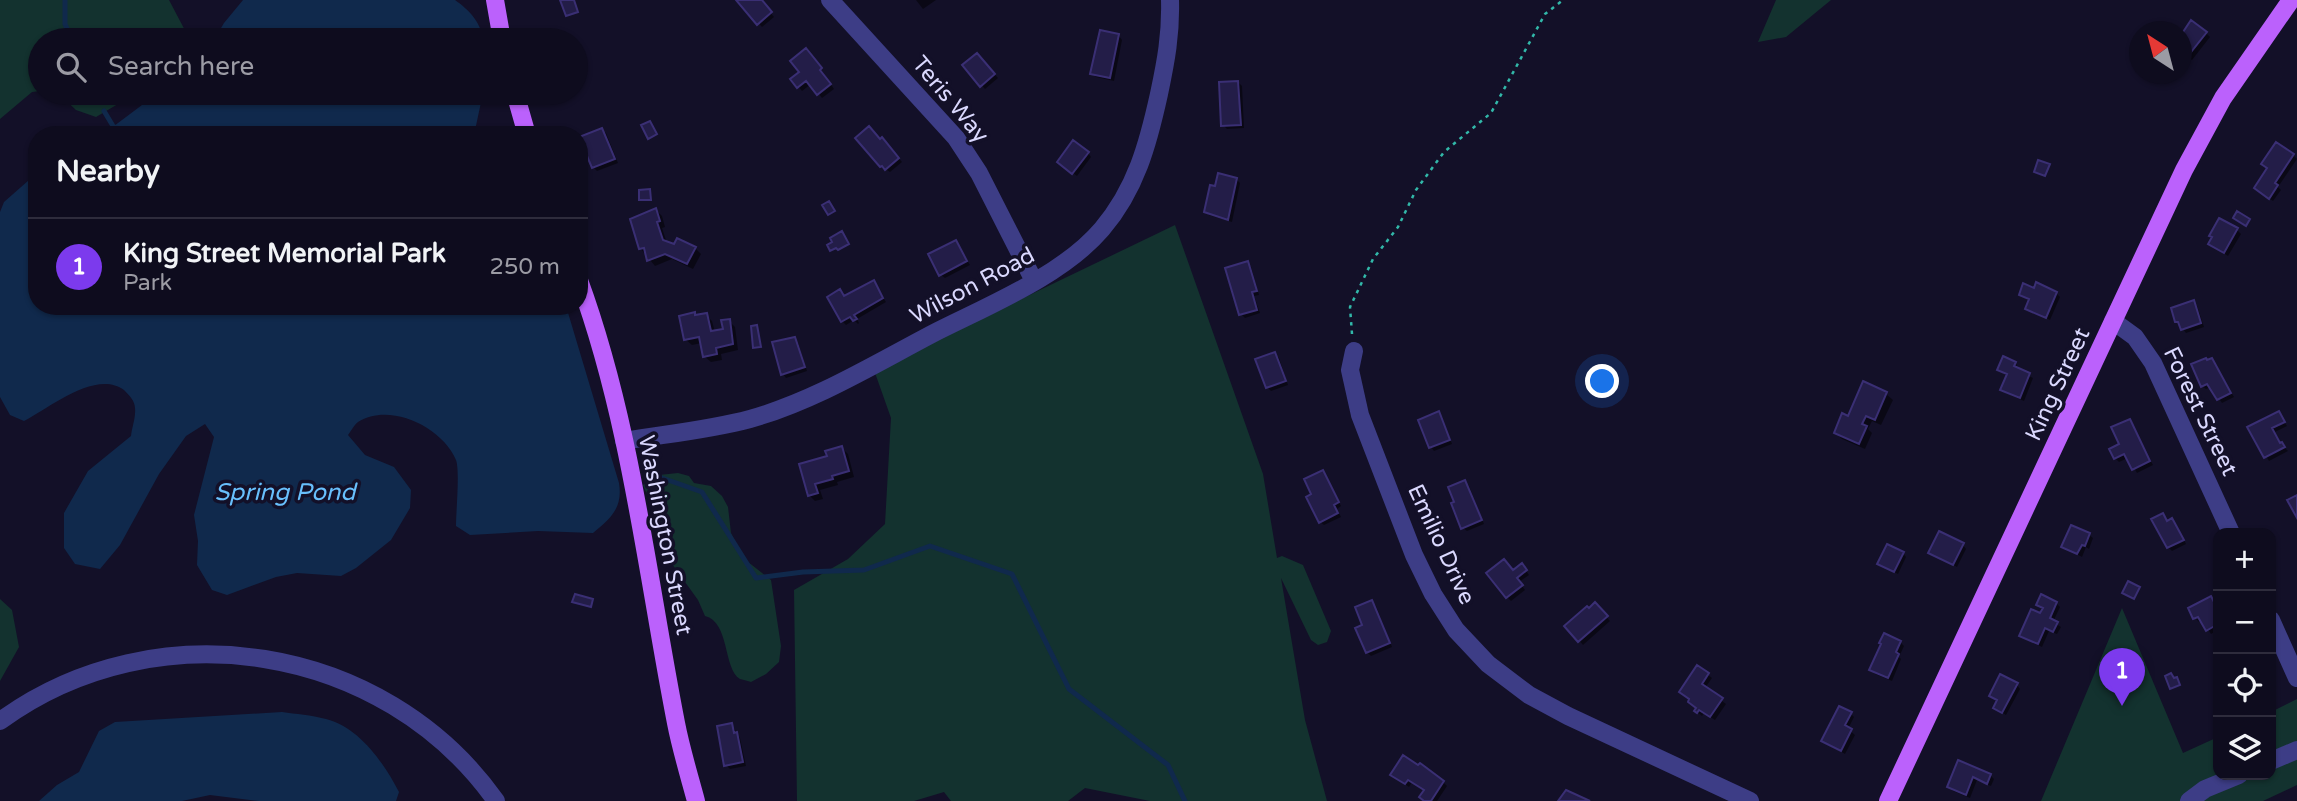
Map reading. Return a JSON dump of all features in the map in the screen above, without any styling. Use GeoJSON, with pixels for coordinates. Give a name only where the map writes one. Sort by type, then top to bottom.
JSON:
{"type":"FeatureCollection","features":[{"type":"Feature","properties":{"kind":"main road"},"geometry":{"type":"LineString","coordinates":[[495,0],[500,28]]}},
{"type":"Feature","properties":{"kind":"main road","name":"King Street"},"geometry":{"type":"LineString","coordinates":[[1889,801],[2184,170],[2223,98],[2291,0]]}},
{"type":"Feature","properties":{"kind":"main road"},"geometry":{"type":"LineString","coordinates":[[518,105],[524,126]]}},
{"type":"Feature","properties":{"kind":"main road","name":"Washington Street"},"geometry":{"type":"LineString","coordinates":[[588,310],[601,342],[624,441],[676,726],[696,801]]}},
{"type":"Feature","properties":{"kind":"street","name":"Teris Way"},"geometry":{"type":"LineString","coordinates":[[830,0],[956,138],[979,173],[1034,281]]}},
{"type":"Feature","properties":{"kind":"street","name":"Wilson Road"},"geometry":{"type":"LineString","coordinates":[[624,441],[702,429],[774,411],[840,382],[1034,281],[1087,245],[1114,215],[1135,180],[1149,139],[1170,45],[1170,0]]}},
{"type":"Feature","properties":{"kind":"street","name":"Forest Street"},"geometry":{"type":"LineString","coordinates":[[2113,321],[2135,337],[2153,363],[2229,528]]}},
{"type":"Feature","properties":{"kind":"street","name":"Emilio Drive"},"geometry":{"type":"LineString","coordinates":[[1354,351],[1350,370],[1360,415],[1414,555],[1433,594],[1456,631],[1488,664],[1530,695],[1568,716],[1750,801]]}},
{"type":"Feature","properties":{"kind":"street"},"geometry":{"type":"LineString","coordinates":[[2276,632],[2297,678]]}},
{"type":"Feature","properties":{"kind":"street"},"geometry":{"type":"LineString","coordinates":[[0,721],[58,686],[130,662],[187,653],[261,658],[297,665],[333,677],[384,700],[443,742],[496,801]]}},
{"type":"Feature","properties":{"kind":"street"},"geometry":{"type":"LineString","coordinates":[[2276,759],[2297,750]]}},
{"type":"Feature","properties":{"kind":"street"},"geometry":{"type":"LineString","coordinates":[[2189,801],[2205,789],[2227,780]]}},
{"type":"Feature","properties":{"kind":"path"},"geometry":{"type":"LineString","coordinates":[[1354,351],[1350,307],[1373,259],[1398,227],[1416,190],[1444,152],[1491,113],[1545,14],[1563,0]]}},
{"type":"Feature","properties":{"kind":"green space"},"geometry":{"type":"Polygon","coordinates":[[[0,0],[169,0],[184,28],[28,28],[28,95],[0,119],[0,0]]]}},
{"type":"Feature","properties":{"kind":"green space"},"geometry":{"type":"Polygon","coordinates":[[[1776,0],[1831,0],[1786,37],[1758,42],[1776,0]]]}},
{"type":"Feature","properties":{"kind":"green space"},"geometry":{"type":"Polygon","coordinates":[[[71,105],[116,105],[96,117],[76,110],[71,105]]]}},
{"type":"Feature","properties":{"kind":"green space"},"geometry":{"type":"Polygon","coordinates":[[[1175,225],[1263,474],[1277,558],[1282,556],[1303,565],[1331,631],[1327,642],[1318,645],[1311,640],[1281,578],[1305,720],[1327,801],[1150,801],[1085,788],[1068,801],[951,801],[944,792],[914,801],[797,801],[794,590],[848,559],[885,524],[891,418],[874,370],[1175,225]]]}},
{"type":"Feature","properties":{"kind":"green space"},"geometry":{"type":"Polygon","coordinates":[[[678,473],[689,476],[694,483],[711,486],[722,496],[728,507],[731,533],[743,558],[771,580],[781,646],[779,662],[766,674],[751,682],[740,679],[735,674],[719,627],[705,616],[698,600],[667,557],[659,522],[643,485],[659,475],[678,473]]]}},
{"type":"Feature","properties":{"kind":"green space"},"geometry":{"type":"Polygon","coordinates":[[[0,599],[12,610],[19,647],[0,681],[0,599]]]}},
{"type":"Feature","properties":{"kind":"green space"},"geometry":{"type":"Polygon","coordinates":[[[2122,608],[2183,753],[2213,739],[2213,780],[2276,780],[2276,710],[2297,699],[2297,785],[2263,801],[2041,801],[2122,608]]]}},
{"type":"Feature","properties":{"kind":"water"},"geometry":{"type":"Polygon","coordinates":[[[243,0],[455,0],[474,17],[480,28],[221,28],[243,0]]]}},
{"type":"Feature","properties":{"kind":"water"},"geometry":{"type":"Polygon","coordinates":[[[142,105],[480,105],[476,126],[114,126],[142,105]]]}},
{"type":"Feature","properties":{"kind":"water","name":"Spring Pond"},"geometry":{"type":"Polygon","coordinates":[[[28,181],[28,315],[569,315],[619,483],[619,499],[614,512],[593,533],[538,531],[470,535],[456,526],[457,465],[449,448],[439,437],[414,421],[385,415],[371,417],[358,422],[348,435],[365,455],[394,467],[411,490],[410,508],[391,540],[356,568],[341,576],[297,573],[276,577],[227,595],[212,590],[197,565],[198,541],[194,515],[214,437],[205,424],[186,436],[159,474],[120,545],[100,569],[75,564],[64,548],[64,513],[88,471],[131,436],[135,408],[124,390],[113,385],[100,384],[73,393],[24,421],[10,415],[0,397],[0,212],[4,202],[28,181]]]}},
{"type":"Feature","properties":{"kind":"water"},"geometry":{"type":"Polygon","coordinates":[[[282,712],[338,723],[360,738],[386,769],[399,792],[396,801],[259,801],[210,795],[182,801],[39,801],[57,785],[79,772],[99,731],[115,722],[282,712]]]}},
{"type":"Feature","properties":{"kind":"building"},"geometry":{"type":"Polygon","coordinates":[[[560,0],[574,0],[578,12],[566,16],[560,0]]]}},
{"type":"Feature","properties":{"kind":"building"},"geometry":{"type":"Polygon","coordinates":[[[736,0],[762,0],[772,12],[757,25],[736,0]]]}},
{"type":"Feature","properties":{"kind":"building"},"geometry":{"type":"Polygon","coordinates":[[[2191,20],[2207,32],[2192,51],[2192,21],[2191,20]]]}},
{"type":"Feature","properties":{"kind":"building"},"geometry":{"type":"Polygon","coordinates":[[[1100,30],[1119,34],[1110,78],[1090,74],[1100,30]]]}},
{"type":"Feature","properties":{"kind":"building"},"geometry":{"type":"Polygon","coordinates":[[[806,48],[831,84],[817,95],[806,81],[797,88],[790,79],[799,72],[790,61],[806,48]]]}},
{"type":"Feature","properties":{"kind":"building"},"geometry":{"type":"Polygon","coordinates":[[[977,53],[995,74],[980,87],[962,65],[977,53]]]}},
{"type":"Feature","properties":{"kind":"building"},"geometry":{"type":"Polygon","coordinates":[[[1238,81],[1241,125],[1221,126],[1219,82],[1238,81]]]}},
{"type":"Feature","properties":{"kind":"building"},"geometry":{"type":"Polygon","coordinates":[[[650,121],[657,134],[648,139],[641,125],[650,121]]]}},
{"type":"Feature","properties":{"kind":"building"},"geometry":{"type":"Polygon","coordinates":[[[869,126],[899,158],[885,170],[855,138],[869,126]]]}},
{"type":"Feature","properties":{"kind":"building"},"geometry":{"type":"Polygon","coordinates":[[[602,128],[615,159],[592,168],[588,158],[588,133],[602,128]]]}},
{"type":"Feature","properties":{"kind":"building"},"geometry":{"type":"Polygon","coordinates":[[[1073,140],[1089,152],[1072,174],[1057,162],[1073,140]]]}},
{"type":"Feature","properties":{"kind":"building"},"geometry":{"type":"Polygon","coordinates":[[[2276,142],[2294,154],[2275,183],[2278,185],[2269,199],[2254,188],[2267,168],[2261,164],[2276,142]]]}},
{"type":"Feature","properties":{"kind":"building"},"geometry":{"type":"Polygon","coordinates":[[[2038,160],[2050,164],[2045,176],[2034,172],[2038,160]]]}},
{"type":"Feature","properties":{"kind":"building"},"geometry":{"type":"Polygon","coordinates":[[[1218,173],[1237,178],[1228,220],[1204,212],[1210,185],[1215,186],[1218,173]]]}},
{"type":"Feature","properties":{"kind":"building"},"geometry":{"type":"Polygon","coordinates":[[[650,189],[651,200],[639,200],[639,190],[650,189]]]}},
{"type":"Feature","properties":{"kind":"building"},"geometry":{"type":"Polygon","coordinates":[[[829,201],[835,211],[828,215],[822,205],[829,201]]]}},
{"type":"Feature","properties":{"kind":"building"},"geometry":{"type":"Polygon","coordinates":[[[656,208],[663,240],[674,244],[677,238],[696,247],[687,264],[665,254],[647,261],[644,248],[639,249],[630,219],[656,208]]]}},
{"type":"Feature","properties":{"kind":"building"},"geometry":{"type":"Polygon","coordinates":[[[2237,211],[2250,219],[2246,226],[2233,218],[2237,211]]]}},
{"type":"Feature","properties":{"kind":"building"},"geometry":{"type":"Polygon","coordinates":[[[2219,218],[2238,228],[2224,253],[2208,244],[2212,237],[2209,236],[2219,218]]]}},
{"type":"Feature","properties":{"kind":"building"},"geometry":{"type":"Polygon","coordinates":[[[842,231],[849,244],[830,251],[827,245],[832,242],[830,238],[842,231]]]}},
{"type":"Feature","properties":{"kind":"building"},"geometry":{"type":"Polygon","coordinates":[[[956,240],[967,261],[939,276],[928,254],[956,240]]]}},
{"type":"Feature","properties":{"kind":"building"},"geometry":{"type":"Polygon","coordinates":[[[1248,261],[1257,291],[1252,292],[1257,310],[1239,315],[1225,268],[1248,261]]]}},
{"type":"Feature","properties":{"kind":"building"},"geometry":{"type":"Polygon","coordinates":[[[874,280],[883,298],[854,315],[857,319],[853,321],[850,317],[841,322],[827,297],[840,289],[844,296],[874,280]]]}},
{"type":"Feature","properties":{"kind":"building"},"geometry":{"type":"Polygon","coordinates":[[[2036,282],[2057,292],[2046,318],[2025,309],[2029,299],[2019,295],[2023,283],[2034,288],[2036,282]]]}},
{"type":"Feature","properties":{"kind":"building"},"geometry":{"type":"Polygon","coordinates":[[[2194,300],[2201,323],[2181,330],[2178,322],[2175,322],[2171,308],[2194,300]]]}},
{"type":"Feature","properties":{"kind":"building"},"geometry":{"type":"Polygon","coordinates":[[[695,312],[695,315],[707,313],[711,331],[723,329],[721,320],[730,319],[733,344],[716,348],[717,354],[703,357],[699,337],[684,340],[679,316],[695,312]]]}},
{"type":"Feature","properties":{"kind":"building"},"geometry":{"type":"Polygon","coordinates":[[[757,325],[761,347],[753,348],[751,326],[757,325]]]}},
{"type":"Feature","properties":{"kind":"building"},"geometry":{"type":"Polygon","coordinates":[[[795,337],[805,367],[781,375],[772,342],[795,337]]]}},
{"type":"Feature","properties":{"kind":"building"},"geometry":{"type":"Polygon","coordinates":[[[1275,352],[1286,381],[1266,388],[1255,359],[1275,352]]]}},
{"type":"Feature","properties":{"kind":"building"},"geometry":{"type":"Polygon","coordinates":[[[2003,356],[2016,362],[2014,366],[2030,373],[2020,398],[2000,390],[2007,374],[1997,370],[2003,356]]]}},
{"type":"Feature","properties":{"kind":"building"},"geometry":{"type":"Polygon","coordinates":[[[2212,358],[2231,393],[2217,400],[2207,384],[2201,387],[2191,364],[2212,358]]]}},
{"type":"Feature","properties":{"kind":"building"},"geometry":{"type":"Polygon","coordinates":[[[1863,381],[1887,392],[1875,420],[1866,416],[1862,424],[1867,426],[1859,444],[1834,433],[1842,413],[1848,416],[1863,381]]]}},
{"type":"Feature","properties":{"kind":"building"},"geometry":{"type":"Polygon","coordinates":[[[1439,411],[1450,440],[1429,448],[1418,420],[1439,411]]]}},
{"type":"Feature","properties":{"kind":"building"},"geometry":{"type":"Polygon","coordinates":[[[2279,411],[2285,422],[2272,428],[2285,447],[2264,458],[2247,427],[2279,411]]]}},
{"type":"Feature","properties":{"kind":"building"},"geometry":{"type":"Polygon","coordinates":[[[2130,419],[2150,461],[2132,470],[2124,454],[2114,459],[2109,449],[2119,444],[2111,427],[2130,419]]]}},
{"type":"Feature","properties":{"kind":"building"},"geometry":{"type":"Polygon","coordinates":[[[842,446],[849,471],[815,484],[818,493],[808,496],[799,464],[827,456],[825,451],[842,446]]]}},
{"type":"Feature","properties":{"kind":"building"},"geometry":{"type":"Polygon","coordinates":[[[1323,470],[1339,502],[1334,505],[1338,513],[1319,523],[1306,497],[1311,494],[1304,479],[1323,470]]]}},
{"type":"Feature","properties":{"kind":"building"},"geometry":{"type":"Polygon","coordinates":[[[1465,480],[1482,520],[1461,529],[1448,487],[1465,480]]]}},
{"type":"Feature","properties":{"kind":"building"},"geometry":{"type":"Polygon","coordinates":[[[2297,495],[2297,518],[2287,500],[2297,495]]]}},
{"type":"Feature","properties":{"kind":"building"},"geometry":{"type":"Polygon","coordinates":[[[2163,513],[2167,521],[2172,518],[2184,540],[2167,548],[2151,519],[2163,513]]]}},
{"type":"Feature","properties":{"kind":"building"},"geometry":{"type":"Polygon","coordinates":[[[2071,525],[2090,533],[2085,546],[2082,545],[2077,554],[2061,547],[2071,525]]]}},
{"type":"Feature","properties":{"kind":"building"},"geometry":{"type":"Polygon","coordinates":[[[1939,531],[1964,543],[1953,565],[1928,553],[1939,531]]]}},
{"type":"Feature","properties":{"kind":"building"},"geometry":{"type":"Polygon","coordinates":[[[1887,544],[1904,552],[1894,572],[1877,564],[1887,544]]]}},
{"type":"Feature","properties":{"kind":"building"},"geometry":{"type":"Polygon","coordinates":[[[1504,559],[1513,570],[1522,563],[1527,570],[1517,578],[1523,585],[1506,598],[1486,573],[1504,559]]]}},
{"type":"Feature","properties":{"kind":"building"},"geometry":{"type":"Polygon","coordinates":[[[2128,581],[2140,587],[2134,599],[2122,593],[2128,581]]]}},
{"type":"Feature","properties":{"kind":"building"},"geometry":{"type":"Polygon","coordinates":[[[575,594],[593,599],[591,607],[572,602],[575,594]]]}},
{"type":"Feature","properties":{"kind":"building"},"geometry":{"type":"Polygon","coordinates":[[[2041,594],[2057,602],[2050,618],[2058,622],[2053,632],[2045,628],[2038,644],[2019,636],[2031,609],[2040,613],[2043,608],[2036,605],[2041,594]]]}},
{"type":"Feature","properties":{"kind":"building"},"geometry":{"type":"Polygon","coordinates":[[[2211,596],[2213,627],[2206,631],[2198,617],[2193,619],[2188,608],[2211,596]]]}},
{"type":"Feature","properties":{"kind":"building"},"geometry":{"type":"Polygon","coordinates":[[[1372,600],[1390,643],[1366,653],[1355,628],[1362,625],[1355,607],[1372,600]]]}},
{"type":"Feature","properties":{"kind":"building"},"geometry":{"type":"Polygon","coordinates":[[[1595,602],[1608,616],[1578,642],[1564,626],[1595,602]]]}},
{"type":"Feature","properties":{"kind":"building"},"geometry":{"type":"Polygon","coordinates":[[[1884,633],[1901,641],[1896,652],[1899,654],[1888,678],[1869,670],[1884,633]]]}},
{"type":"Feature","properties":{"kind":"building"},"geometry":{"type":"Polygon","coordinates":[[[1697,665],[1709,673],[1702,684],[1723,698],[1710,717],[1699,710],[1697,713],[1694,711],[1696,708],[1688,702],[1689,699],[1679,692],[1697,665]]]}},
{"type":"Feature","properties":{"kind":"building"},"geometry":{"type":"Polygon","coordinates":[[[2171,673],[2174,678],[2177,677],[2180,685],[2170,689],[2165,676],[2171,673]]]}},
{"type":"Feature","properties":{"kind":"building"},"geometry":{"type":"Polygon","coordinates":[[[2000,674],[2018,683],[2002,713],[1993,708],[1997,700],[1989,696],[2000,674]]]}},
{"type":"Feature","properties":{"kind":"building"},"geometry":{"type":"Polygon","coordinates":[[[1839,706],[1852,712],[1845,725],[1852,729],[1841,751],[1821,741],[1839,706]]]}},
{"type":"Feature","properties":{"kind":"building"},"geometry":{"type":"Polygon","coordinates":[[[732,723],[734,733],[737,732],[743,762],[724,766],[717,726],[732,723]]]}},
{"type":"Feature","properties":{"kind":"building"},"geometry":{"type":"Polygon","coordinates":[[[1403,755],[1418,765],[1420,763],[1444,781],[1431,801],[1424,801],[1419,797],[1424,790],[1408,780],[1405,784],[1390,775],[1403,755]]]}},
{"type":"Feature","properties":{"kind":"building"},"geometry":{"type":"Polygon","coordinates":[[[1958,760],[1991,774],[1987,784],[1973,777],[1966,795],[1947,787],[1958,760]]]}},
{"type":"Feature","properties":{"kind":"building"},"geometry":{"type":"Polygon","coordinates":[[[1566,790],[1590,801],[1558,801],[1566,790]]]}},
{"type":"Feature","properties":{"kind":"waterway"},"geometry":{"type":"LineString","coordinates":[[65,0],[67,28]]}},
{"type":"Feature","properties":{"kind":"waterway"},"geometry":{"type":"LineString","coordinates":[[104,111],[113,126]]}},
{"type":"Feature","properties":{"kind":"waterway"},"geometry":{"type":"LineString","coordinates":[[648,473],[702,492],[756,578],[803,572],[864,570],[930,546],[1012,574],[1069,689],[1168,765],[1185,801]]}},
{"type":"Feature","properties":{"kind":"place","name":"King Street Memorial Park"},"geometry":{"type":"Point","coordinates":[2122,706]}}]}
